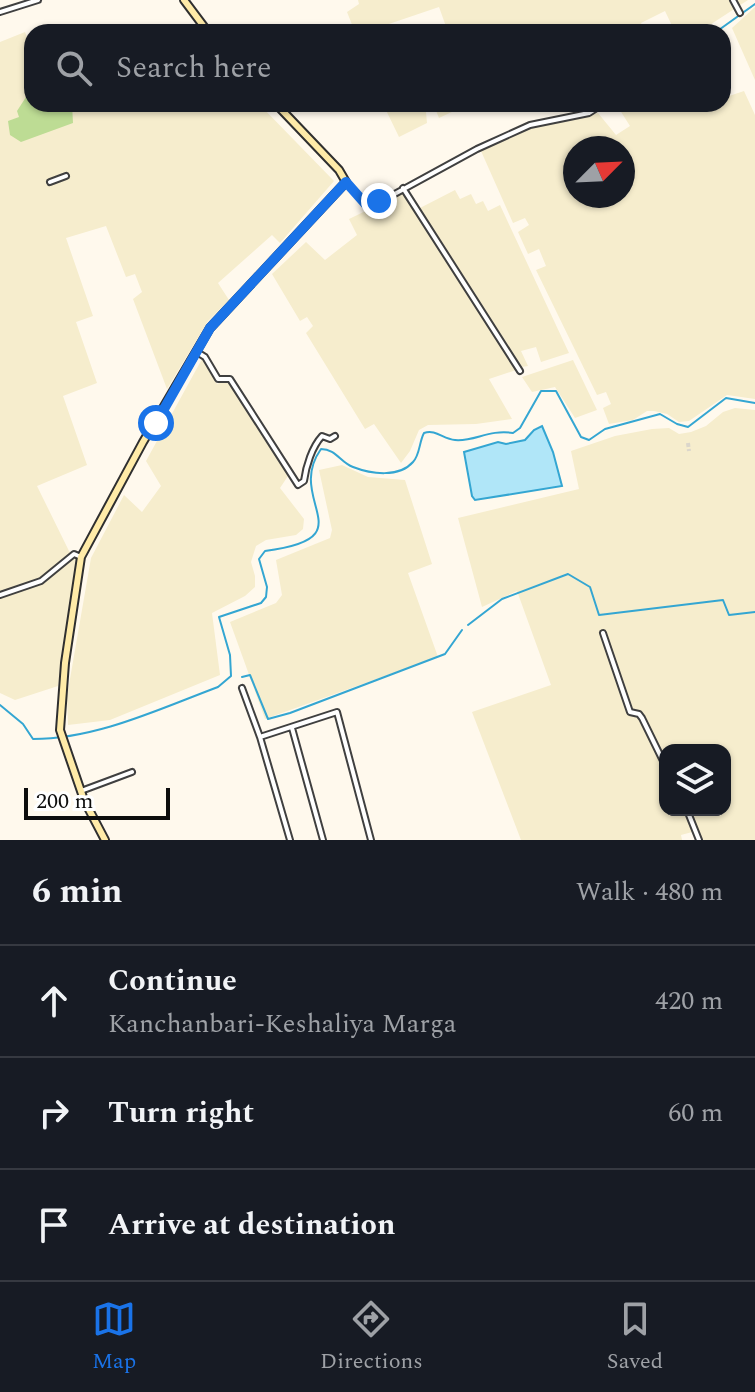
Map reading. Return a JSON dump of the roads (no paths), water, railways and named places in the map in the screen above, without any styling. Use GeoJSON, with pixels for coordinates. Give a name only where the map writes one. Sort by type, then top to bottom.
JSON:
{"type":"FeatureCollection","features":[{"type":"Feature","properties":{"kind":"street"},"geometry":{"type":"LineString","coordinates":[[0,12],[38,0]]}},
{"type":"Feature","properties":{"kind":"street"},"geometry":{"type":"LineString","coordinates":[[184,0],[202,24]]}},
{"type":"Feature","properties":{"kind":"street"},"geometry":{"type":"LineString","coordinates":[[733,0],[740,13]]}},
{"type":"Feature","properties":{"kind":"street"},"geometry":{"type":"LineString","coordinates":[[284,112],[339,170],[369,208],[530,125],[591,112]]}},
{"type":"Feature","properties":{"kind":"street"},"geometry":{"type":"LineString","coordinates":[[50,182],[66,176]]}},
{"type":"Feature","properties":{"kind":"street"},"geometry":{"type":"LineString","coordinates":[[105,840],[81,791],[60,730],[65,663],[81,557],[143,442],[210,328],[346,182]]}},
{"type":"Feature","properties":{"kind":"street"},"geometry":{"type":"LineString","coordinates":[[403,188],[520,371]]}},
{"type":"Feature","properties":{"kind":"street"},"geometry":{"type":"LineString","coordinates":[[197,352],[205,357],[218,379],[230,379],[298,485],[304,481],[306,466],[317,440],[322,436],[330,439],[335,436]]}},
{"type":"Feature","properties":{"kind":"street"},"geometry":{"type":"LineString","coordinates":[[0,595],[41,581],[74,554],[81,557]]}},
{"type":"Feature","properties":{"kind":"street"},"geometry":{"type":"LineString","coordinates":[[603,633],[630,712],[642,718],[659,753]]}},
{"type":"Feature","properties":{"kind":"street"},"geometry":{"type":"LineString","coordinates":[[242,688],[260,737],[290,840]]}},
{"type":"Feature","properties":{"kind":"street"},"geometry":{"type":"LineString","coordinates":[[260,737],[337,712],[371,840]]}},
{"type":"Feature","properties":{"kind":"street"},"geometry":{"type":"LineString","coordinates":[[292,728],[323,840]]}},
{"type":"Feature","properties":{"kind":"street"},"geometry":{"type":"LineString","coordinates":[[81,791],[132,772]]}},
{"type":"Feature","properties":{"kind":"street"},"geometry":{"type":"LineString","coordinates":[[689,816],[699,840]]}},
{"type":"Feature","properties":{"kind":"water"},"geometry":{"type":"Polygon","coordinates":[[[542,426],[562,486],[475,500],[464,452],[498,442],[506,444],[525,440],[542,426]]]}},
{"type":"Feature","properties":{"kind":"waterway"},"geometry":{"type":"LineString","coordinates":[[727,24],[755,4]]}},
{"type":"Feature","properties":{"kind":"waterway"},"geometry":{"type":"LineString","coordinates":[[0,705],[23,724],[33,739],[57,738],[127,721],[218,687],[231,676],[230,655],[219,617],[261,603],[266,597],[267,587],[259,559],[265,551],[295,545],[312,537],[318,527],[311,485],[312,468],[321,449],[360,469],[376,473],[400,471],[415,459],[424,433],[432,432],[462,440],[513,433],[520,428],[541,391],[556,391],[581,437],[589,440],[605,429],[660,414],[688,427],[726,398],[755,403]]}},
{"type":"Feature","properties":{"kind":"waterway"},"geometry":{"type":"LineString","coordinates":[[468,625],[502,599],[568,574],[590,587],[599,615],[723,600],[729,615],[755,612]]}},
{"type":"Feature","properties":{"kind":"waterway"},"geometry":{"type":"LineString","coordinates":[[242,677],[250,675],[268,719],[445,654],[462,630]]}},
{"type":"Feature","properties":{"kind":"tunnel"},"geometry":{"type":"LineString","coordinates":[[688,443],[689,451]]}}]}
